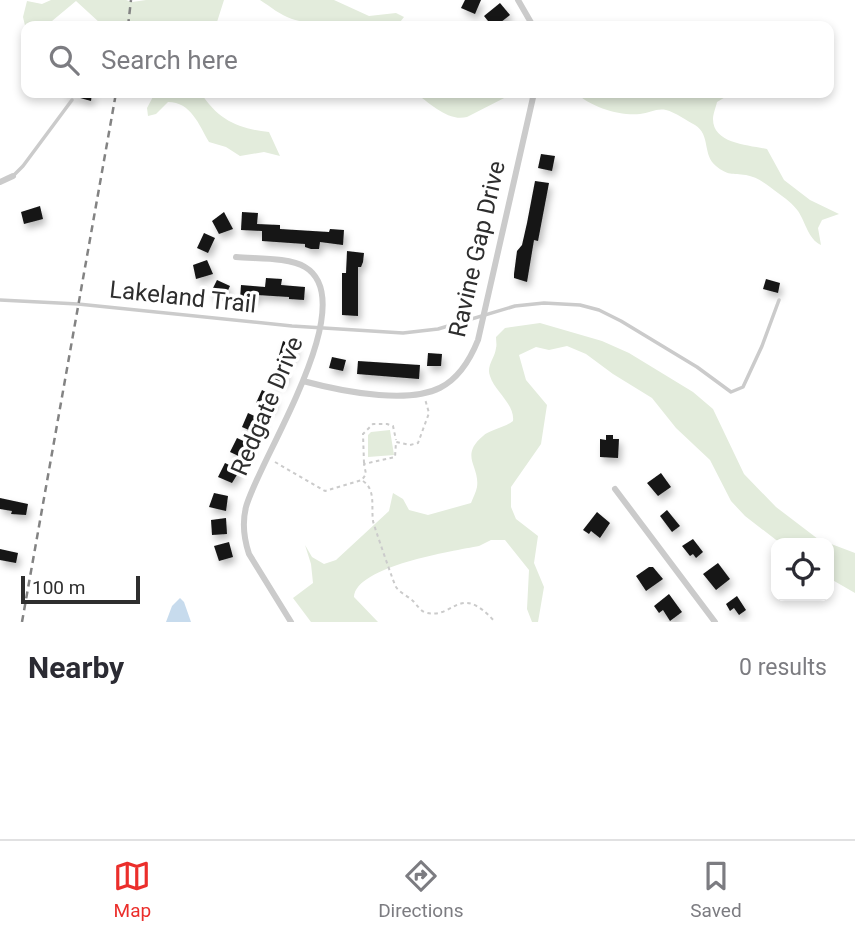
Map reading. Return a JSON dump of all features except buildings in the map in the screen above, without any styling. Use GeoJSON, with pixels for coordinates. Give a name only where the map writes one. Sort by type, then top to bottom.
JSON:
{"type":"FeatureCollection","features":[{"type":"Feature","properties":{"kind":"street"},"geometry":{"type":"LineString","coordinates":[[518,0],[530,21]]}},
{"type":"Feature","properties":{"kind":"street","name":"Ravine Gap Drive"},"geometry":{"type":"LineString","coordinates":[[303,381],[358,394],[397,397],[424,395],[440,388],[463,369],[478,340],[533,98]]}},
{"type":"Feature","properties":{"kind":"street"},"geometry":{"type":"LineString","coordinates":[[0,182],[13,176]]}},
{"type":"Feature","properties":{"kind":"street","name":"Redgate Drive"},"geometry":{"type":"LineString","coordinates":[[236,257],[291,262],[305,267],[320,286],[322,307],[314,353],[246,505],[244,516],[245,542],[257,570],[291,622]]}},
{"type":"Feature","properties":{"kind":"street"},"geometry":{"type":"LineString","coordinates":[[615,489],[715,622]]}},
{"type":"Feature","properties":{"kind":"lane"},"geometry":{"type":"LineString","coordinates":[[13,176],[72,100]]}},
{"type":"Feature","properties":{"kind":"lane","name":"Lakeland Trail"},"geometry":{"type":"LineString","coordinates":[[0,300],[78,304],[409,333],[438,329],[500,309],[529,304],[566,303],[591,307],[621,321],[697,367],[731,393],[743,387],[779,300]]}},
{"type":"Feature","properties":{"kind":"path"},"geometry":{"type":"LineString","coordinates":[[396,442],[410,445],[418,443],[429,413],[424,395]]}},
{"type":"Feature","properties":{"kind":"path"},"geometry":{"type":"LineString","coordinates":[[362,480],[366,474],[364,464],[363,434],[373,424],[393,426],[395,457],[364,464]]}},
{"type":"Feature","properties":{"kind":"path"},"geometry":{"type":"LineString","coordinates":[[267,458],[325,491],[347,482],[362,480],[371,491],[373,521],[395,586],[422,612],[435,616],[445,615],[465,604],[482,609],[495,622]]}},
{"type":"Feature","properties":{"kind":"green space"},"geometry":{"type":"Polygon","coordinates":[[[51,0],[224,0],[217,21],[98,21],[76,1],[52,21],[24,21],[27,1],[42,4],[51,0]]]}},
{"type":"Feature","properties":{"kind":"green space"},"geometry":{"type":"Polygon","coordinates":[[[260,0],[334,0],[369,16],[396,13],[404,17],[401,21],[300,21],[280,13],[260,0]]]}},
{"type":"Feature","properties":{"kind":"green space"},"geometry":{"type":"Polygon","coordinates":[[[152,98],[205,98],[230,122],[269,132],[280,156],[264,152],[240,156],[226,147],[209,142],[188,110],[176,103],[168,102],[156,114],[148,116],[147,108],[152,98]]]}},
{"type":"Feature","properties":{"kind":"green space"},"geometry":{"type":"Polygon","coordinates":[[[422,98],[504,98],[467,117],[453,117],[422,98]]]}},
{"type":"Feature","properties":{"kind":"green space"},"geometry":{"type":"Polygon","coordinates":[[[583,98],[724,98],[717,102],[713,119],[719,134],[733,142],[767,149],[784,180],[810,200],[839,214],[822,220],[818,228],[821,245],[810,235],[801,216],[789,201],[755,178],[727,173],[716,166],[709,156],[703,134],[695,125],[666,110],[632,114],[614,112],[583,98]]]}},
{"type":"Feature","properties":{"kind":"green space"},"geometry":{"type":"Polygon","coordinates":[[[540,323],[602,341],[629,353],[693,392],[713,409],[744,474],[776,507],[817,538],[774,538],[745,516],[731,501],[710,460],[676,428],[652,398],[586,354],[567,346],[549,350],[536,347],[519,355],[526,380],[547,405],[541,444],[511,487],[511,507],[516,519],[538,536],[534,563],[544,587],[538,622],[532,622],[527,609],[529,570],[505,540],[491,540],[479,546],[407,562],[371,577],[359,586],[354,597],[378,622],[311,622],[293,598],[313,583],[305,545],[312,557],[324,564],[336,560],[389,511],[393,493],[403,499],[409,510],[428,515],[471,503],[477,487],[472,449],[486,434],[513,421],[511,409],[489,372],[496,337],[505,328],[540,323]]]}},
{"type":"Feature","properties":{"kind":"green space"},"geometry":{"type":"Polygon","coordinates":[[[390,430],[394,455],[368,457],[368,435],[371,432],[390,430]]]}},
{"type":"Feature","properties":{"kind":"green space"},"geometry":{"type":"Polygon","coordinates":[[[834,545],[855,553],[855,593],[834,581],[834,545]]]}},
{"type":"Feature","properties":{"kind":"water"},"geometry":{"type":"Polygon","coordinates":[[[180,598],[191,622],[166,622],[172,606],[180,598]]]}},
{"type":"Feature","properties":{"kind":"railway"},"geometry":{"type":"LineString","coordinates":[[129,21],[131,0]]}},
{"type":"Feature","properties":{"kind":"railway"},"geometry":{"type":"LineString","coordinates":[[22,622],[115,98]]}}]}
